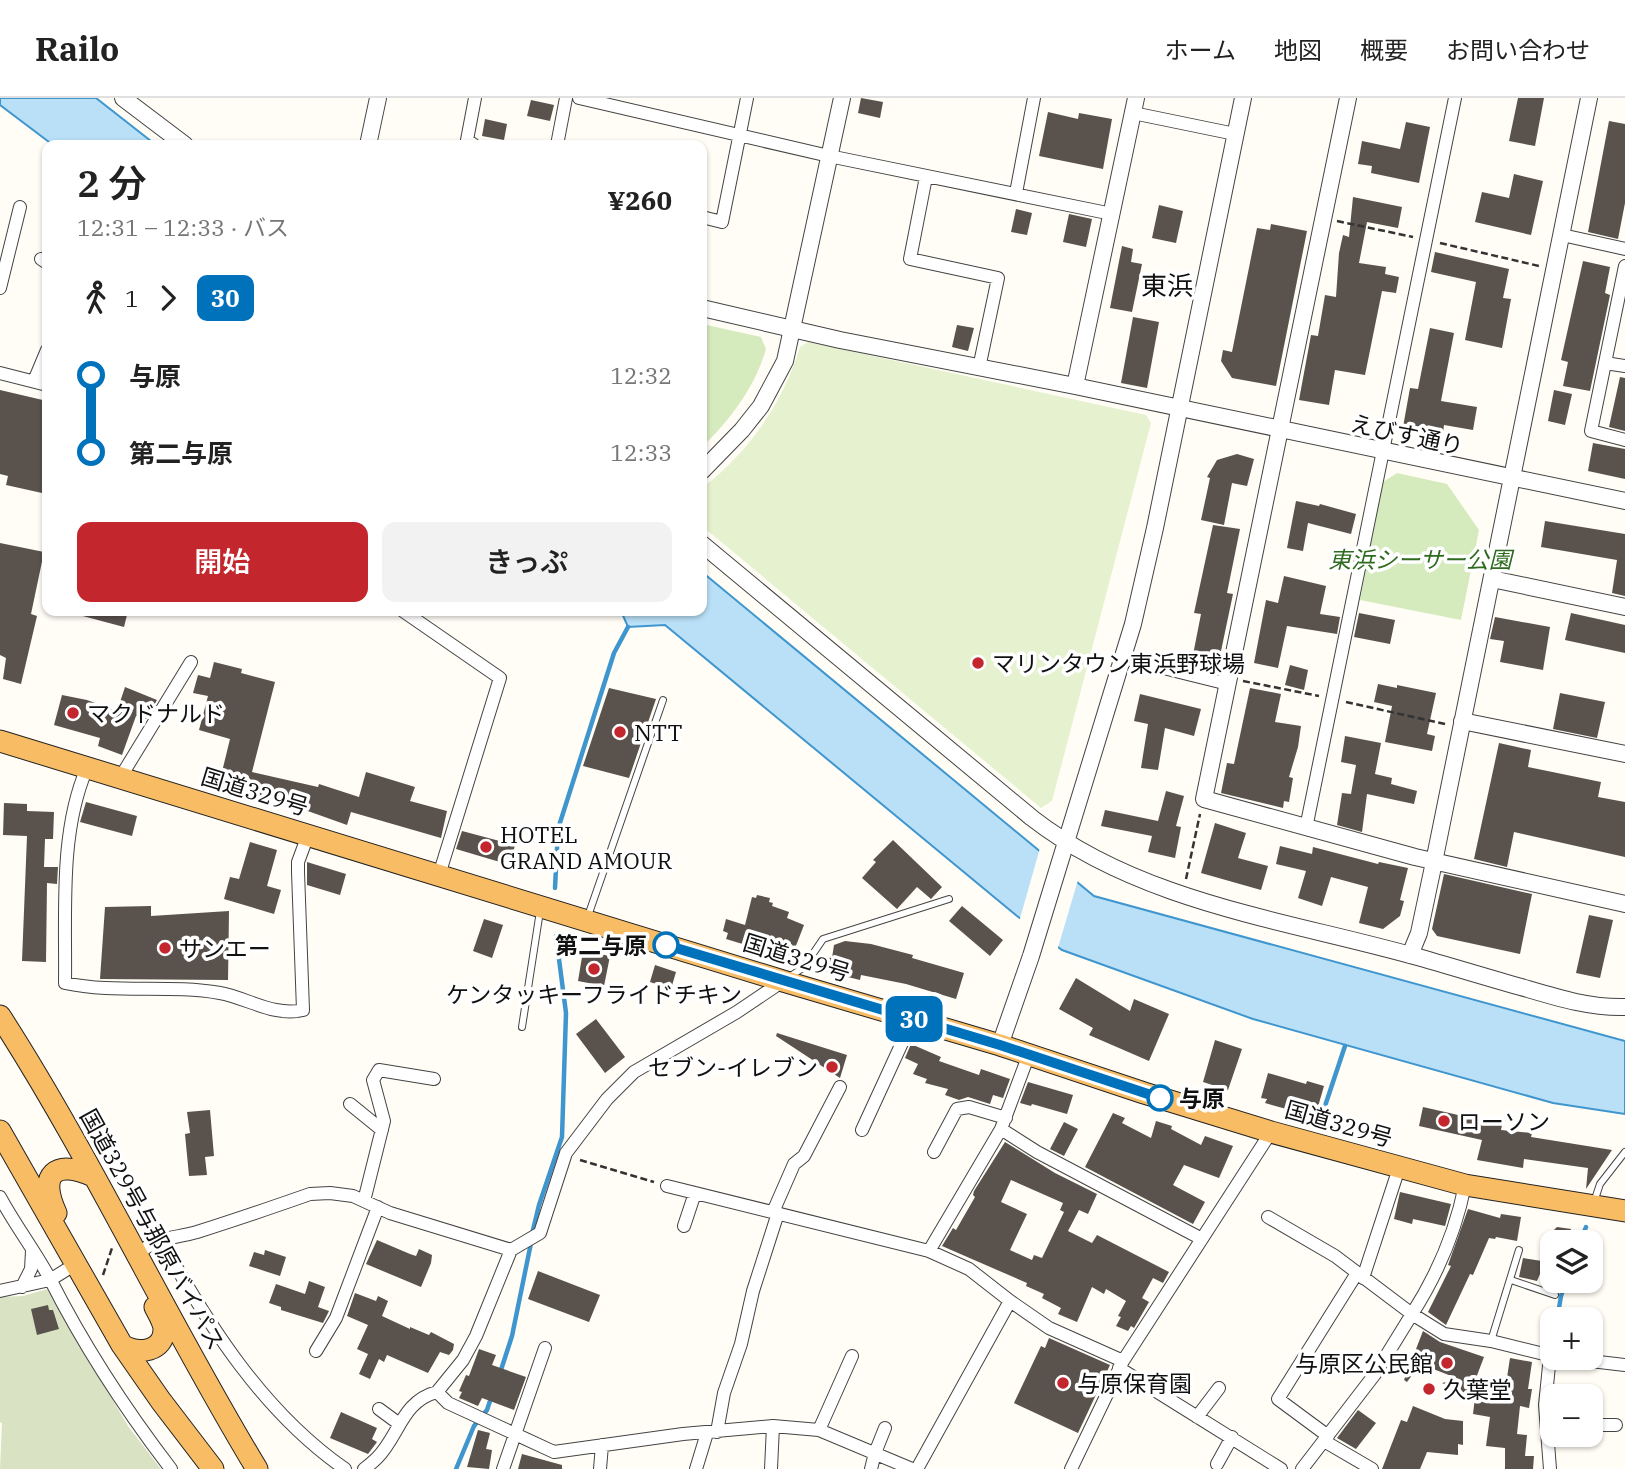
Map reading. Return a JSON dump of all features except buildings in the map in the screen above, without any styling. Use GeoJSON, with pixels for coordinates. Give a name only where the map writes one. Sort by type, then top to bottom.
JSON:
{"type":"FeatureCollection","features":[{"type":"Feature","properties":{"kind":"highway","name":"国道329号"},"geometry":{"type":"LineString","coordinates":[[0,741],[1000,1045],[1271,1132],[1465,1185],[1625,1211]]}},
{"type":"Feature","properties":{"kind":"highway","name":"国道329号与那原バイパス"},"geometry":{"type":"LineString","coordinates":[[0,1016],[43,1082],[257,1469]]}},
{"type":"Feature","properties":{"kind":"highway"},"geometry":{"type":"LineString","coordinates":[[0,1131],[122,1345],[213,1469]]}},
{"type":"Feature","properties":{"kind":"highway"},"geometry":{"type":"LineString","coordinates":[[64,1244],[58,1217],[47,1194],[48,1183],[52,1175],[68,1168],[93,1176]]}},
{"type":"Feature","properties":{"kind":"highway"},"geometry":{"type":"LineString","coordinates":[[122,1345],[131,1351],[148,1350],[163,1338],[164,1326],[150,1296],[140,1260]]}},
{"type":"Feature","properties":{"kind":"street"},"geometry":{"type":"LineString","coordinates":[[123,98],[178,140]]}},
{"type":"Feature","properties":{"kind":"street"},"geometry":{"type":"LineString","coordinates":[[369,140],[378,98]]}},
{"type":"Feature","properties":{"kind":"street"},"geometry":{"type":"LineString","coordinates":[[467,140],[475,98]]}},
{"type":"Feature","properties":{"kind":"street"},"geometry":{"type":"LineString","coordinates":[[557,140],[566,98]]}},
{"type":"Feature","properties":{"kind":"street"},"geometry":{"type":"LineString","coordinates":[[579,98],[829,156],[1112,214]]}},
{"type":"Feature","properties":{"kind":"street"},"geometry":{"type":"LineString","coordinates":[[707,218],[722,222],[747,98]]}},
{"type":"Feature","properties":{"kind":"street"},"geometry":{"type":"LineString","coordinates":[[707,466],[761,406],[785,360],[842,98]]}},
{"type":"Feature","properties":{"kind":"street"},"geometry":{"type":"LineString","coordinates":[[1016,193],[1034,98]]}},
{"type":"Feature","properties":{"kind":"street"},"geometry":{"type":"LineString","coordinates":[[1000,1045],[1031,956],[1123,658],[1155,528],[1243,98]]}},
{"type":"Feature","properties":{"kind":"street"},"geometry":{"type":"LineString","coordinates":[[1348,98],[1203,799],[1434,862],[1625,904]]}},
{"type":"Feature","properties":{"kind":"street"},"geometry":{"type":"LineString","coordinates":[[1306,828],[1455,98]]}},
{"type":"Feature","properties":{"kind":"street"},"geometry":{"type":"LineString","coordinates":[[1410,955],[1419,933],[1434,862],[1589,98]]}},
{"type":"Feature","properties":{"kind":"street"},"geometry":{"type":"LineString","coordinates":[[1075,386],[1134,106],[1235,134]]}},
{"type":"Feature","properties":{"kind":"street"},"geometry":{"type":"LineString","coordinates":[[926,177],[910,259],[998,278],[979,368]]}},
{"type":"Feature","properties":{"kind":"street"},"geometry":{"type":"LineString","coordinates":[[0,288],[20,207]]}},
{"type":"Feature","properties":{"kind":"street"},"geometry":{"type":"LineString","coordinates":[[1562,235],[1625,249]]}},
{"type":"Feature","properties":{"kind":"street"},"geometry":{"type":"LineString","coordinates":[[1625,266],[1591,431],[1625,440]]}},
{"type":"Feature","properties":{"kind":"street","name":"えびす通り"},"geometry":{"type":"LineString","coordinates":[[707,309],[1625,501]]}},
{"type":"Feature","properties":{"kind":"street"},"geometry":{"type":"LineString","coordinates":[[1605,363],[1625,366]]}},
{"type":"Feature","properties":{"kind":"street"},"geometry":{"type":"LineString","coordinates":[[0,373],[41,383]]}},
{"type":"Feature","properties":{"kind":"street"},"geometry":{"type":"LineString","coordinates":[[707,548],[1032,818],[1065,843],[1144,883],[1565,999],[1607,1007],[1625,1007]]}},
{"type":"Feature","properties":{"kind":"street"},"geometry":{"type":"LineString","coordinates":[[1492,579],[1625,607]]}},
{"type":"Feature","properties":{"kind":"street"},"geometry":{"type":"LineString","coordinates":[[410,616],[500,678],[439,875]]}},
{"type":"Feature","properties":{"kind":"street"},"geometry":{"type":"LineString","coordinates":[[1123,658],[1228,684]]}},
{"type":"Feature","properties":{"kind":"street"},"geometry":{"type":"LineString","coordinates":[[120,778],[191,662]]}},
{"type":"Feature","properties":{"kind":"street"},"geometry":{"type":"LineString","coordinates":[[1462,721],[1625,754]]}},
{"type":"Feature","properties":{"kind":"street"},"geometry":{"type":"LineString","coordinates":[[87,768],[78,788],[68,842],[65,983],[100,989],[219,993],[280,1011],[303,1010],[298,862],[308,835]]}},
{"type":"Feature","properties":{"kind":"street"},"geometry":{"type":"LineString","coordinates":[[364,1469],[378,1458],[398,1423],[424,1395],[437,1392],[463,1360],[476,1336],[511,1250],[540,1233],[565,1155],[607,1099],[634,1072],[737,1012],[783,981]]}},
{"type":"Feature","properties":{"kind":"street"},"geometry":{"type":"LineString","coordinates":[[862,1130],[913,1019]]}},
{"type":"Feature","properties":{"kind":"street"},"geometry":{"type":"LineString","coordinates":[[929,1251],[1004,1124],[1029,1054]]}},
{"type":"Feature","properties":{"kind":"street"},"geometry":{"type":"LineString","coordinates":[[364,1201],[384,1121],[373,1080],[379,1070],[434,1079]]}},
{"type":"Feature","properties":{"kind":"street"},"geometry":{"type":"LineString","coordinates":[[696,1469],[712,1432],[741,1345],[776,1212],[794,1164],[804,1156],[839,1087]]}},
{"type":"Feature","properties":{"kind":"street"},"geometry":{"type":"LineString","coordinates":[[350,1104],[382,1130]]}},
{"type":"Feature","properties":{"kind":"street"},"geometry":{"type":"LineString","coordinates":[[934,1153],[957,1109],[969,1107],[1004,1124],[1037,1152],[1202,1239]]}},
{"type":"Feature","properties":{"kind":"street"},"geometry":{"type":"LineString","coordinates":[[1071,1469],[1121,1364],[1271,1132]]}},
{"type":"Feature","properties":{"kind":"street"},"geometry":{"type":"LineString","coordinates":[[1372,1469],[1326,1438],[1278,1399],[1360,1275],[1399,1168]]}},
{"type":"Feature","properties":{"kind":"street"},"geometry":{"type":"LineString","coordinates":[[1302,1469],[1375,1374],[1432,1283],[1461,1205],[1465,1185]]}},
{"type":"Feature","properties":{"kind":"street"},"geometry":{"type":"LineString","coordinates":[[667,1186],[929,1251],[969,1269],[1049,1328],[1121,1364],[1196,1417],[1281,1469]]}},
{"type":"Feature","properties":{"kind":"street"},"geometry":{"type":"LineString","coordinates":[[140,1260],[150,1244],[161,1240],[194,1233],[310,1194],[330,1193],[353,1196],[378,1207],[511,1250]]}},
{"type":"Feature","properties":{"kind":"street"},"geometry":{"type":"LineString","coordinates":[[684,1226],[695,1193]]}},
{"type":"Feature","properties":{"kind":"street"},"geometry":{"type":"LineString","coordinates":[[0,1197],[86,1345],[170,1469]]}},
{"type":"Feature","properties":{"kind":"street"},"geometry":{"type":"LineString","coordinates":[[316,1351],[336,1318],[378,1207]]}},
{"type":"Feature","properties":{"kind":"street"},"geometry":{"type":"LineString","coordinates":[[1268,1217],[1335,1256],[1412,1314],[1444,1334],[1491,1341],[1540,1353]]}},
{"type":"Feature","properties":{"kind":"street"},"geometry":{"type":"LineString","coordinates":[[161,1240],[189,1289],[235,1358],[268,1399],[324,1454],[345,1469]]}},
{"type":"Feature","properties":{"kind":"street"},"geometry":{"type":"LineString","coordinates":[[22,1287],[31,1269],[33,1251]]}},
{"type":"Feature","properties":{"kind":"street"},"geometry":{"type":"LineString","coordinates":[[0,1291],[50,1280],[74,1265]]}},
{"type":"Feature","properties":{"kind":"street"},"geometry":{"type":"LineString","coordinates":[[437,1392],[448,1403],[554,1452],[773,1426],[819,1430],[914,1469],[1010,1301]]}},
{"type":"Feature","properties":{"kind":"street"},"geometry":{"type":"LineString","coordinates":[[503,1469],[545,1348]]}},
{"type":"Feature","properties":{"kind":"street"},"geometry":{"type":"LineString","coordinates":[[819,1430],[852,1356]]}},
{"type":"Feature","properties":{"kind":"street"},"geometry":{"type":"LineString","coordinates":[[1603,1362],[1625,1364]]}},
{"type":"Feature","properties":{"kind":"street"},"geometry":{"type":"LineString","coordinates":[[1196,1417],[1219,1388]]}},
{"type":"Feature","properties":{"kind":"street"},"geometry":{"type":"LineString","coordinates":[[379,1409],[398,1423]]}},
{"type":"Feature","properties":{"kind":"street"},"geometry":{"type":"LineString","coordinates":[[1603,1425],[1616,1425]]}},
{"type":"Feature","properties":{"kind":"street"},"geometry":{"type":"LineString","coordinates":[[771,1469],[773,1426]]}},
{"type":"Feature","properties":{"kind":"street"},"geometry":{"type":"LineString","coordinates":[[871,1469],[885,1428]]}},
{"type":"Feature","properties":{"kind":"street"},"geometry":{"type":"LineString","coordinates":[[1217,1464],[1232,1437]]}},
{"type":"Feature","properties":{"kind":"street"},"geometry":{"type":"LineString","coordinates":[[600,1469],[603,1445]]}},
{"type":"Feature","properties":{"kind":"street"},"geometry":{"type":"LineString","coordinates":[[1550,1447],[1550,1469]]}},
{"type":"Feature","properties":{"kind":"lane"},"geometry":{"type":"LineString","coordinates":[[586,921],[663,700]]}},
{"type":"Feature","properties":{"kind":"lane"},"geometry":{"type":"LineString","coordinates":[[783,981],[804,967],[823,939],[949,899]]}},
{"type":"Feature","properties":{"kind":"lane"},"geometry":{"type":"LineString","coordinates":[[522,1027],[541,907]]}},
{"type":"Feature","properties":{"kind":"lane"},"geometry":{"type":"LineString","coordinates":[[1592,1207],[1600,1184],[1625,1152]]}},
{"type":"Feature","properties":{"kind":"lane"},"geometry":{"type":"LineString","coordinates":[[1491,1341],[1519,1250]]}},
{"type":"Feature","properties":{"kind":"lane"},"geometry":{"type":"LineString","coordinates":[[1511,1280],[1555,1295]]}},
{"type":"Feature","properties":{"kind":"path"},"geometry":{"type":"LineString","coordinates":[[1185,882],[1203,799]]}},
{"type":"Feature","properties":{"kind":"path"},"geometry":{"type":"LineString","coordinates":[[565,1155],[667,1186]]}},
{"type":"Feature","properties":{"kind":"path"},"geometry":{"type":"LineString","coordinates":[[102,1279],[115,1241]]}},
{"type":"Feature","properties":{"kind":"green space"},"geometry":{"type":"Polygon","coordinates":[[[707,325],[761,337],[766,349],[748,390],[707,442],[707,325]]]}},
{"type":"Feature","properties":{"kind":"green space","name":"マリンタウン東浜野球場"},"geometry":{"type":"Polygon","coordinates":[[[808,342],[1146,415],[1151,423],[1052,801],[1041,808],[707,530],[707,484],[735,459],[762,425],[784,388],[800,347],[808,342]]]}},
{"type":"Feature","properties":{"kind":"green space","name":"東浜シーサー公園"},"geometry":{"type":"Polygon","coordinates":[[[1397,473],[1447,484],[1479,530],[1461,620],[1360,600],[1383,482],[1397,473]]]}},
{"type":"Feature","properties":{"kind":"green space"},"geometry":{"type":"Polygon","coordinates":[[[47,1289],[128,1426],[161,1469],[0,1469],[0,1297],[23,1296],[47,1289]]]}},
{"type":"Feature","properties":{"kind":"water"},"geometry":{"type":"Polygon","coordinates":[[[0,98],[96,98],[150,140],[46,140],[0,105],[0,98]]]}},
{"type":"Feature","properties":{"kind":"water"},"geometry":{"type":"Polygon","coordinates":[[[707,576],[1094,896],[1625,1041],[1625,1114],[1553,1103],[1253,1019],[1062,950],[1017,916],[665,625],[628,627],[623,616],[707,616],[707,576]]]}},
{"type":"Feature","properties":{"kind":"pier"},"geometry":{"type":"Polygon","coordinates":[[[1040,848],[1078,880],[1057,951],[1019,922],[1040,848]]]}},
{"type":"Feature","properties":{"kind":"waterway"},"geometry":{"type":"LineString","coordinates":[[555,888],[558,829],[614,653],[628,627]]}},
{"type":"Feature","properties":{"kind":"waterway"},"geometry":{"type":"LineString","coordinates":[[532,1234],[562,1137],[566,1013],[556,936]]}},
{"type":"Feature","properties":{"kind":"waterway"},"geometry":{"type":"LineString","coordinates":[[1321,1118],[1345,1046]]}},
{"type":"Feature","properties":{"kind":"waterway"},"geometry":{"type":"LineString","coordinates":[[500,1373],[512,1336],[531,1243]]}},
{"type":"Feature","properties":{"kind":"waterway"},"geometry":{"type":"LineString","coordinates":[[1559,1307],[1562,1293]]}},
{"type":"Feature","properties":{"kind":"waterway"},"geometry":{"type":"LineString","coordinates":[[456,1469],[474,1426],[487,1410],[491,1398]]}},
{"type":"Feature","properties":{"kind":"bus line","name":"30"},"geometry":{"type":"LineString","coordinates":[[666,945],[1000,1045],[1160,1098]]}},
{"type":"Feature","properties":{"kind":"place","name":"マリンタウン東浜野球場"},"geometry":{"type":"Point","coordinates":[978,663]}},
{"type":"Feature","properties":{"kind":"place","name":"マクドナルド"},"geometry":{"type":"Point","coordinates":[73,713]}},
{"type":"Feature","properties":{"kind":"place","name":"NTT"},"geometry":{"type":"Point","coordinates":[620,732]}},
{"type":"Feature","properties":{"kind":"place","name":"HOTEL GRAND AMOUR"},"geometry":{"type":"Point","coordinates":[486,847]}},
{"type":"Feature","properties":{"kind":"place","name":"第二与原"},"geometry":{"type":"Point","coordinates":[666,945]}},
{"type":"Feature","properties":{"kind":"place","name":"サンエー"},"geometry":{"type":"Point","coordinates":[165,948]}},
{"type":"Feature","properties":{"kind":"place","name":"ケンタッキーフライドチキン"},"geometry":{"type":"Point","coordinates":[594,969]}},
{"type":"Feature","properties":{"kind":"place","name":"セブン-イレブン"},"geometry":{"type":"Point","coordinates":[832,1067]}},
{"type":"Feature","properties":{"kind":"place","name":"与原"},"geometry":{"type":"Point","coordinates":[1160,1098]}},
{"type":"Feature","properties":{"kind":"place","name":"ローソン"},"geometry":{"type":"Point","coordinates":[1444,1121]}},
{"type":"Feature","properties":{"kind":"place","name":"与原区公民館"},"geometry":{"type":"Point","coordinates":[1447,1363]}},
{"type":"Feature","properties":{"kind":"place","name":"与原保育園"},"geometry":{"type":"Point","coordinates":[1063,1383]}},
{"type":"Feature","properties":{"kind":"place","name":"久葉堂"},"geometry":{"type":"Point","coordinates":[1429,1389]}},
{"type":"Feature","properties":{"kind":"district","name":"東浜"},"geometry":{"type":"Point","coordinates":[1167,285]}}]}
